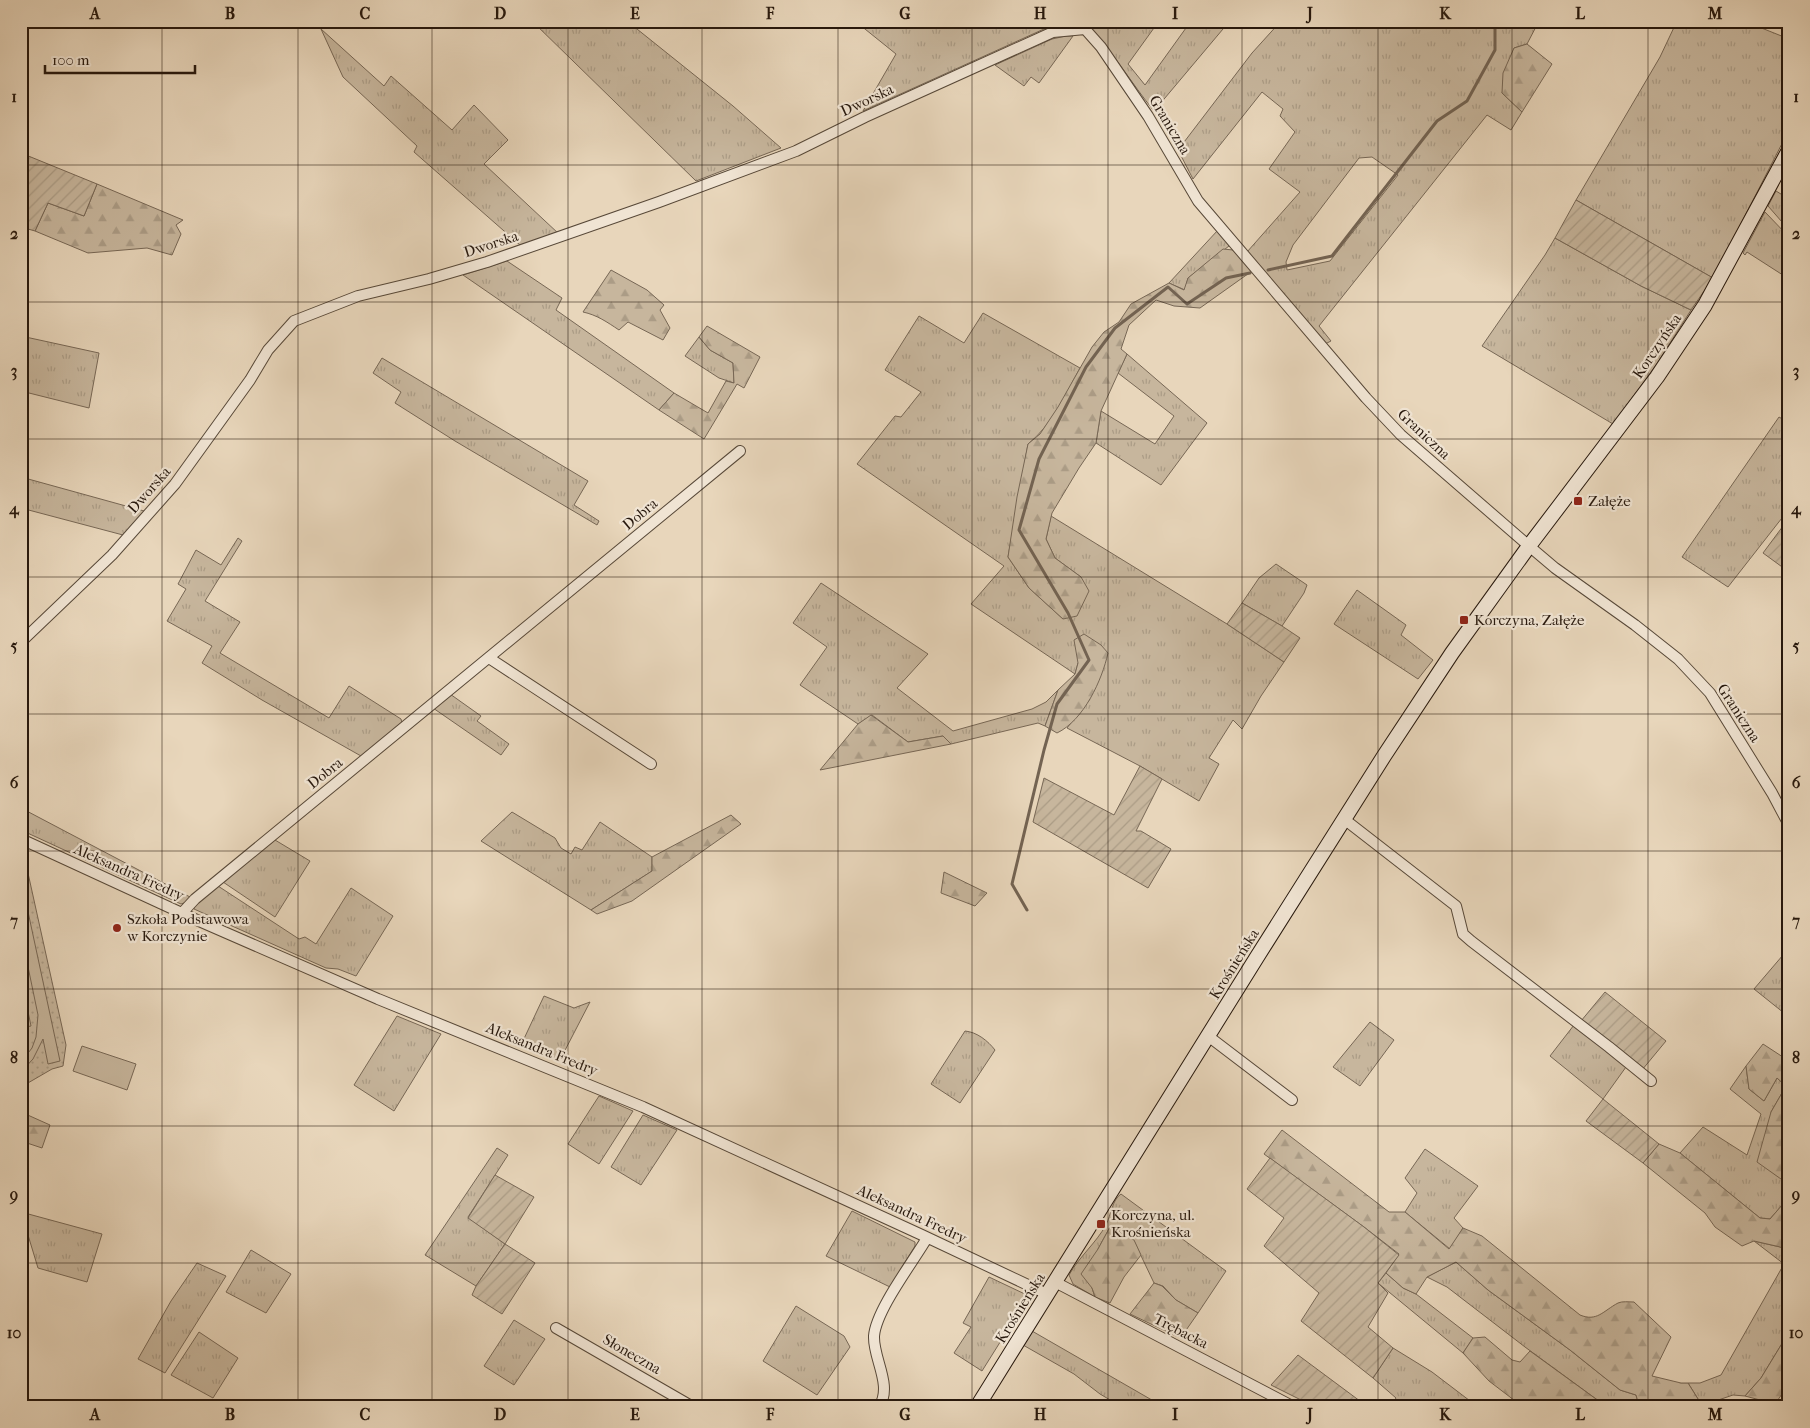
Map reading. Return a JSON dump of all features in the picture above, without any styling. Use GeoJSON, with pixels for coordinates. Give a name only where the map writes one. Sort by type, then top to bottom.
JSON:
{"type":"FeatureCollection","features":[{"type":"Feature","properties":{"kind":"main road","name":"Korczyńska"},"geometry":{"type":"LineString","coordinates":[[1529,546],[1657,377],[1704,305],[1789,150]]}},
{"type":"Feature","properties":{"kind":"main road","name":"Krośnieńska"},"geometry":{"type":"LineString","coordinates":[[977,1407],[1344,819],[1452,653],[1529,546]]}},
{"type":"Feature","properties":{"kind":"street","name":"Graniczna"},"geometry":{"type":"LineString","coordinates":[[1083,25],[1101,47],[1148,116],[1198,201],[1366,398],[1402,435],[1555,568],[1635,625],[1678,659],[1710,693],[1772,793],[1789,825]]}},
{"type":"Feature","properties":{"kind":"street","name":"Dworska"},"geometry":{"type":"LineString","coordinates":[[21,642],[112,555],[175,484],[250,380],[268,350],[294,321],[358,296],[429,279],[487,262],[659,202],[796,151],[874,113],[1053,32],[1083,25]]}},
{"type":"Feature","properties":{"kind":"street","name":"Dobra"},"geometry":{"type":"LineString","coordinates":[[182,913],[195,899],[740,451]]}},
{"type":"Feature","properties":{"kind":"street"},"geometry":{"type":"LineString","coordinates":[[489,658],[651,764]]}},
{"type":"Feature","properties":{"kind":"street"},"geometry":{"type":"LineString","coordinates":[[1344,819],[1456,906],[1463,934],[1471,941],[1651,1081]]}},
{"type":"Feature","properties":{"kind":"street","name":"Aleksandra Fredry"},"geometry":{"type":"LineString","coordinates":[[21,840],[384,1002],[643,1107],[1047,1294]]}},
{"type":"Feature","properties":{"kind":"street"},"geometry":{"type":"LineString","coordinates":[[1208,1036],[1292,1100]]}},
{"type":"Feature","properties":{"kind":"street"},"geometry":{"type":"LineString","coordinates":[[878,1407],[883,1399],[883,1383],[874,1337],[878,1317],[927,1238]]}},
{"type":"Feature","properties":{"kind":"street","name":"Trębacka"},"geometry":{"type":"LineString","coordinates":[[1055,1282],[1294,1407]]}},
{"type":"Feature","properties":{"kind":"street","name":"Słoneczna"},"geometry":{"type":"LineString","coordinates":[[556,1328],[693,1407]]}},
{"type":"Feature","properties":{"kind":"green space"},"geometry":{"type":"Polygon","coordinates":[[[532,21],[627,21],[733,106],[781,148],[696,181],[532,21]]]}},
{"type":"Feature","properties":{"kind":"green space"},"geometry":{"type":"Polygon","coordinates":[[[855,21],[976,21],[981,24],[983,21],[1074,21],[1070,25],[1044,29],[863,111],[896,54],[855,21]]]}},
{"type":"Feature","properties":{"kind":"green space"},"geometry":{"type":"Polygon","coordinates":[[[1088,21],[1159,21],[1128,64],[1145,85],[1191,21],[1228,21],[1154,111],[1106,46],[1088,26],[1088,21]]]}},
{"type":"Feature","properties":{"kind":"green space"},"geometry":{"type":"Polygon","coordinates":[[[1281,21],[1539,21],[1527,44],[1514,48],[1502,93],[1522,112],[1511,130],[1487,115],[1319,326],[1331,341],[1325,344],[1247,252],[1300,192],[1269,169],[1295,132],[1280,116],[1283,109],[1262,92],[1193,179],[1178,150],[1252,53],[1281,21]],[[1372,157],[1359,158],[1293,245],[1286,262],[1287,270],[1330,261],[1398,175],[1372,157]]]}},
{"type":"Feature","properties":{"kind":"green space"},"geometry":{"type":"Polygon","coordinates":[[[1677,21],[1744,21],[1789,39],[1789,130],[1713,278],[1576,200],[1660,57],[1677,21]]]}},
{"type":"Feature","properties":{"kind":"green space"},"geometry":{"type":"Polygon","coordinates":[[[321,29],[384,86],[391,76],[452,130],[474,105],[508,140],[484,164],[559,234],[520,245],[414,152],[417,146],[343,77],[321,29]]]}},
{"type":"Feature","properties":{"kind":"green space"},"geometry":{"type":"Polygon","coordinates":[[[1073,36],[1039,83],[1031,77],[1024,86],[995,65],[1052,39],[1073,36]]]}},
{"type":"Feature","properties":{"kind":"green space"},"geometry":{"type":"Polygon","coordinates":[[[1527,44],[1552,64],[1522,112],[1502,93],[1503,73],[1514,48],[1527,44]]]}},
{"type":"Feature","properties":{"kind":"green space"},"geometry":{"type":"Polygon","coordinates":[[[21,153],[97,184],[84,216],[48,203],[35,231],[21,227],[21,153]]]}},
{"type":"Feature","properties":{"kind":"green space"},"geometry":{"type":"Polygon","coordinates":[[[97,184],[183,220],[176,225],[181,234],[172,255],[147,248],[88,253],[35,231],[48,203],[84,216],[97,184]]]}},
{"type":"Feature","properties":{"kind":"green space"},"geometry":{"type":"Polygon","coordinates":[[[1776,191],[1789,199],[1789,230],[1768,206],[1776,191]]]}},
{"type":"Feature","properties":{"kind":"green space"},"geometry":{"type":"Polygon","coordinates":[[[1576,200],[1713,278],[1691,310],[1641,286],[1555,238],[1576,200]]]}},
{"type":"Feature","properties":{"kind":"green space"},"geometry":{"type":"Polygon","coordinates":[[[1765,212],[1789,237],[1789,279],[1747,252],[1745,255],[1743,253],[1765,212]]]}},
{"type":"Feature","properties":{"kind":"green space"},"geometry":{"type":"Polygon","coordinates":[[[1218,230],[1229,243],[1229,246],[1188,278],[1185,290],[1169,283],[1218,230]]]}},
{"type":"Feature","properties":{"kind":"green space"},"geometry":{"type":"Polygon","coordinates":[[[1555,238],[1641,286],[1691,310],[1656,365],[1613,424],[1482,346],[1555,238]]]}},
{"type":"Feature","properties":{"kind":"green space"},"geometry":{"type":"Polygon","coordinates":[[[1223,249],[1233,250],[1252,271],[1200,308],[1174,306],[1156,300],[1129,325],[1121,349],[1127,354],[1101,411],[1096,443],[1052,513],[1046,539],[1055,558],[1081,577],[1089,591],[1077,616],[1063,619],[1029,588],[1008,557],[1017,497],[1028,444],[1040,434],[1058,407],[1092,347],[1104,332],[1119,322],[1131,304],[1169,283],[1184,290],[1188,278],[1223,249]]]}},
{"type":"Feature","properties":{"kind":"green space"},"geometry":{"type":"Polygon","coordinates":[[[507,261],[562,298],[556,310],[674,393],[659,410],[463,275],[507,261]]]}},
{"type":"Feature","properties":{"kind":"green space"},"geometry":{"type":"Polygon","coordinates":[[[611,270],[647,290],[664,305],[660,310],[670,328],[663,340],[628,322],[619,330],[597,317],[583,312],[611,270]]]}},
{"type":"Feature","properties":{"kind":"green space"},"geometry":{"type":"Polygon","coordinates":[[[983,313],[1080,368],[1051,419],[1028,444],[1008,557],[1029,588],[1063,619],[1081,577],[1055,558],[1046,539],[1051,516],[1227,624],[1284,662],[1242,729],[1233,720],[1209,758],[1219,764],[1199,801],[1140,766],[1067,728],[1090,699],[1078,663],[1075,674],[971,604],[1004,566],[857,464],[895,416],[901,417],[921,392],[885,370],[919,316],[964,343],[983,313]]]}},
{"type":"Feature","properties":{"kind":"green space"},"geometry":{"type":"Polygon","coordinates":[[[707,326],[760,357],[744,388],[737,384],[704,439],[659,410],[674,393],[708,413],[726,381],[734,383],[733,363],[710,350],[699,337],[707,326]]]}},
{"type":"Feature","properties":{"kind":"green space"},"geometry":{"type":"Polygon","coordinates":[[[21,336],[99,353],[89,408],[21,391],[21,336]]]}},
{"type":"Feature","properties":{"kind":"green space"},"geometry":{"type":"Polygon","coordinates":[[[699,337],[710,350],[733,363],[734,383],[719,378],[685,356],[699,337]]]}},
{"type":"Feature","properties":{"kind":"green space"},"geometry":{"type":"Polygon","coordinates":[[[1127,354],[1207,423],[1161,485],[1096,443],[1101,411],[1155,444],[1174,416],[1118,373],[1127,354]]]}},
{"type":"Feature","properties":{"kind":"green space"},"geometry":{"type":"Polygon","coordinates":[[[382,358],[588,481],[574,505],[599,521],[597,525],[455,441],[395,403],[401,392],[373,373],[382,358]]]}},
{"type":"Feature","properties":{"kind":"green space"},"geometry":{"type":"Polygon","coordinates":[[[1779,417],[1789,423],[1789,509],[1728,587],[1682,557],[1779,417]]]}},
{"type":"Feature","properties":{"kind":"green space"},"geometry":{"type":"Polygon","coordinates":[[[21,477],[144,511],[123,535],[21,508],[21,477]]]}},
{"type":"Feature","properties":{"kind":"green space"},"geometry":{"type":"Polygon","coordinates":[[[1789,518],[1789,572],[1763,553],[1789,518]]]}},
{"type":"Feature","properties":{"kind":"green space"},"geometry":{"type":"Polygon","coordinates":[[[238,538],[242,541],[205,601],[240,622],[220,653],[329,718],[349,686],[401,719],[402,723],[361,756],[262,700],[202,663],[212,646],[167,621],[186,589],[178,584],[196,550],[221,565],[238,538]]]}},
{"type":"Feature","properties":{"kind":"green space"},"geometry":{"type":"Polygon","coordinates":[[[1276,564],[1307,585],[1304,593],[1282,626],[1242,603],[1259,578],[1276,564]]]}},
{"type":"Feature","properties":{"kind":"green space"},"geometry":{"type":"Polygon","coordinates":[[[821,583],[928,654],[897,688],[953,731],[1032,709],[1046,702],[1058,690],[1045,726],[1038,723],[951,744],[943,736],[908,742],[872,715],[858,724],[800,685],[827,647],[793,623],[821,583]]]}},
{"type":"Feature","properties":{"kind":"green space"},"geometry":{"type":"Polygon","coordinates":[[[1357,590],[1406,625],[1401,635],[1433,660],[1418,679],[1334,624],[1357,590]]]}},
{"type":"Feature","properties":{"kind":"green space"},"geometry":{"type":"Polygon","coordinates":[[[1242,603],[1300,638],[1284,662],[1227,624],[1242,603]]]}},
{"type":"Feature","properties":{"kind":"green space"},"geometry":{"type":"Polygon","coordinates":[[[1084,634],[1101,645],[1108,653],[1105,664],[1096,687],[1083,709],[1076,719],[1057,733],[1045,726],[1058,690],[1075,674],[1078,663],[1074,640],[1084,634]]]}},
{"type":"Feature","properties":{"kind":"green space"},"geometry":{"type":"Polygon","coordinates":[[[450,694],[481,716],[477,721],[509,744],[501,755],[433,708],[450,694]]]}},
{"type":"Feature","properties":{"kind":"green space"},"geometry":{"type":"Polygon","coordinates":[[[871,715],[908,742],[943,736],[951,744],[820,770],[858,724],[871,715]]]}},
{"type":"Feature","properties":{"kind":"green space"},"geometry":{"type":"Polygon","coordinates":[[[1140,766],[1162,779],[1136,831],[1141,831],[1171,849],[1148,888],[1033,822],[1044,778],[1114,815],[1140,766]]]}},
{"type":"Feature","properties":{"kind":"green space"},"geometry":{"type":"Polygon","coordinates":[[[21,808],[190,897],[187,902],[181,904],[21,830],[21,808]]]}},
{"type":"Feature","properties":{"kind":"green space"},"geometry":{"type":"Polygon","coordinates":[[[512,812],[555,838],[561,848],[571,854],[575,847],[582,850],[600,822],[652,857],[652,871],[591,910],[481,841],[512,812]]]}},
{"type":"Feature","properties":{"kind":"green space"},"geometry":{"type":"Polygon","coordinates":[[[731,815],[741,824],[632,901],[597,914],[591,910],[652,871],[652,857],[731,815]]]}},
{"type":"Feature","properties":{"kind":"green space"},"geometry":{"type":"Polygon","coordinates":[[[275,840],[310,861],[275,917],[223,882],[275,840]]]}},
{"type":"Feature","properties":{"kind":"green space"},"geometry":{"type":"Polygon","coordinates":[[[21,853],[24,855],[66,1045],[63,1066],[52,1069],[21,1087],[21,853]]]}},
{"type":"Feature","properties":{"kind":"green space"},"geometry":{"type":"Polygon","coordinates":[[[944,872],[987,893],[975,906],[941,893],[944,872]]]}},
{"type":"Feature","properties":{"kind":"green space"},"geometry":{"type":"Polygon","coordinates":[[[21,879],[60,1061],[48,1064],[43,1039],[33,1059],[21,1072],[21,1062],[32,1048],[36,1037],[38,1015],[21,933],[21,879]]]}},
{"type":"Feature","properties":{"kind":"green space"},"geometry":{"type":"Polygon","coordinates":[[[218,886],[299,939],[305,937],[316,944],[351,888],[393,916],[356,976],[338,969],[326,968],[194,909],[194,906],[218,886]]]}},
{"type":"Feature","properties":{"kind":"green space"},"geometry":{"type":"Polygon","coordinates":[[[1789,948],[1789,1017],[1754,989],[1789,948]]]}},
{"type":"Feature","properties":{"kind":"green space"},"geometry":{"type":"Polygon","coordinates":[[[21,978],[31,1026],[21,1028],[21,978]]]}},
{"type":"Feature","properties":{"kind":"green space"},"geometry":{"type":"Polygon","coordinates":[[[1605,992],[1666,1041],[1642,1070],[1581,1021],[1605,992]]]}},
{"type":"Feature","properties":{"kind":"green space"},"geometry":{"type":"Polygon","coordinates":[[[544,996],[574,1008],[590,1002],[560,1060],[522,1043],[544,996]]]}},
{"type":"Feature","properties":{"kind":"green space"},"geometry":{"type":"Polygon","coordinates":[[[397,1016],[441,1034],[394,1111],[354,1085],[397,1016]]]}},
{"type":"Feature","properties":{"kind":"green space"},"geometry":{"type":"Polygon","coordinates":[[[1370,1022],[1394,1040],[1360,1086],[1333,1067],[1370,1022]]]}},
{"type":"Feature","properties":{"kind":"green space"},"geometry":{"type":"Polygon","coordinates":[[[1574,1025],[1626,1067],[1603,1099],[1550,1056],[1574,1025]]]}},
{"type":"Feature","properties":{"kind":"green space"},"geometry":{"type":"Polygon","coordinates":[[[965,1031],[974,1033],[982,1038],[995,1050],[960,1103],[931,1084],[965,1031]]]}},
{"type":"Feature","properties":{"kind":"green space"},"geometry":{"type":"Polygon","coordinates":[[[1763,1044],[1789,1061],[1789,1249],[1754,1241],[1742,1246],[1715,1227],[1705,1213],[1643,1163],[1659,1144],[1680,1153],[1760,1218],[1770,1219],[1783,1204],[1788,1184],[1757,1162],[1771,1112],[1786,1086],[1777,1078],[1764,1101],[1749,1089],[1746,1066],[1763,1044]]]}},
{"type":"Feature","properties":{"kind":"green space"},"geometry":{"type":"Polygon","coordinates":[[[82,1046],[136,1064],[127,1090],[73,1071],[82,1046]]]}},
{"type":"Feature","properties":{"kind":"green space"},"geometry":{"type":"Polygon","coordinates":[[[1746,1066],[1749,1089],[1764,1101],[1777,1078],[1786,1086],[1771,1112],[1788,1184],[1783,1204],[1770,1219],[1760,1218],[1680,1153],[1703,1127],[1747,1155],[1761,1114],[1730,1089],[1746,1066]]]}},
{"type":"Feature","properties":{"kind":"green space"},"geometry":{"type":"Polygon","coordinates":[[[599,1096],[633,1111],[599,1164],[568,1144],[599,1096]]]}},
{"type":"Feature","properties":{"kind":"green space"},"geometry":{"type":"Polygon","coordinates":[[[1603,1099],[1659,1144],[1643,1163],[1586,1121],[1603,1099]]]}},
{"type":"Feature","properties":{"kind":"green space"},"geometry":{"type":"Polygon","coordinates":[[[21,1112],[50,1125],[42,1148],[21,1141],[21,1112]]]}},
{"type":"Feature","properties":{"kind":"green space"},"geometry":{"type":"Polygon","coordinates":[[[643,1115],[677,1130],[641,1185],[611,1167],[643,1115]]]}},
{"type":"Feature","properties":{"kind":"green space"},"geometry":{"type":"Polygon","coordinates":[[[1282,1130],[1389,1212],[1405,1212],[1449,1249],[1463,1228],[1482,1236],[1580,1315],[1586,1317],[1596,1316],[1620,1302],[1634,1302],[1671,1337],[1652,1376],[1688,1383],[1698,1399],[1698,1407],[1635,1407],[1638,1402],[1636,1395],[1620,1390],[1570,1350],[1488,1290],[1456,1262],[1427,1277],[1416,1294],[1403,1288],[1386,1273],[1399,1254],[1264,1154],[1282,1130]]]}},
{"type":"Feature","properties":{"kind":"green space"},"geometry":{"type":"Polygon","coordinates":[[[497,1148],[508,1155],[468,1217],[505,1244],[476,1286],[425,1255],[497,1148]]]}},
{"type":"Feature","properties":{"kind":"green space"},"geometry":{"type":"Polygon","coordinates":[[[1425,1149],[1478,1186],[1454,1218],[1463,1228],[1450,1249],[1405,1212],[1417,1193],[1405,1178],[1425,1149]]]}},
{"type":"Feature","properties":{"kind":"green space"},"geometry":{"type":"Polygon","coordinates":[[[1270,1158],[1399,1255],[1378,1283],[1388,1293],[1368,1327],[1393,1348],[1373,1378],[1301,1321],[1319,1293],[1264,1246],[1284,1218],[1247,1189],[1270,1158]]]}},
{"type":"Feature","properties":{"kind":"green space"},"geometry":{"type":"Polygon","coordinates":[[[495,1175],[534,1197],[505,1244],[468,1218],[495,1175]]]}},
{"type":"Feature","properties":{"kind":"green space"},"geometry":{"type":"Polygon","coordinates":[[[1121,1194],[1226,1271],[1198,1313],[1176,1300],[1163,1286],[1154,1283],[1134,1241],[1110,1227],[1098,1249],[1092,1288],[1095,1297],[1073,1284],[1069,1275],[1102,1232],[1116,1200],[1121,1194]]]}},
{"type":"Feature","properties":{"kind":"green space"},"geometry":{"type":"Polygon","coordinates":[[[852,1211],[915,1242],[915,1246],[890,1287],[826,1256],[852,1211]]]}},
{"type":"Feature","properties":{"kind":"green space"},"geometry":{"type":"Polygon","coordinates":[[[21,1212],[102,1234],[87,1282],[38,1268],[21,1212]]]}},
{"type":"Feature","properties":{"kind":"green space"},"geometry":{"type":"Polygon","coordinates":[[[1110,1227],[1134,1240],[1141,1255],[1124,1277],[1110,1303],[1095,1297],[1092,1288],[1081,1274],[1110,1227]]]}},
{"type":"Feature","properties":{"kind":"green space"},"geometry":{"type":"Polygon","coordinates":[[[1754,1241],[1789,1249],[1789,1332],[1761,1378],[1745,1396],[1733,1395],[1698,1407],[1698,1399],[1688,1383],[1700,1383],[1721,1375],[1784,1264],[1754,1241]]]}},
{"type":"Feature","properties":{"kind":"green space"},"geometry":{"type":"Polygon","coordinates":[[[505,1244],[535,1263],[502,1314],[472,1295],[476,1286],[505,1244]]]}},
{"type":"Feature","properties":{"kind":"green space"},"geometry":{"type":"Polygon","coordinates":[[[251,1250],[291,1274],[266,1313],[226,1292],[251,1250]]]}},
{"type":"Feature","properties":{"kind":"green space"},"geometry":{"type":"Polygon","coordinates":[[[1456,1262],[1488,1290],[1570,1350],[1620,1390],[1636,1395],[1638,1402],[1635,1407],[1607,1407],[1447,1287],[1427,1277],[1456,1262]]]}},
{"type":"Feature","properties":{"kind":"green space"},"geometry":{"type":"Polygon","coordinates":[[[197,1263],[226,1276],[165,1373],[138,1359],[171,1301],[197,1263]]]}},
{"type":"Feature","properties":{"kind":"green space"},"geometry":{"type":"Polygon","coordinates":[[[1386,1273],[1403,1288],[1416,1294],[1473,1338],[1463,1353],[1378,1283],[1386,1273]]]}},
{"type":"Feature","properties":{"kind":"green space"},"geometry":{"type":"Polygon","coordinates":[[[989,1277],[1029,1296],[982,1371],[954,1353],[971,1327],[963,1323],[989,1277]]]}},
{"type":"Feature","properties":{"kind":"green space"},"geometry":{"type":"Polygon","coordinates":[[[1154,1283],[1162,1286],[1176,1300],[1198,1313],[1182,1336],[1176,1336],[1130,1314],[1154,1283]]]}},
{"type":"Feature","properties":{"kind":"green space"},"geometry":{"type":"Polygon","coordinates":[[[796,1306],[844,1336],[850,1347],[817,1395],[763,1361],[796,1306]]]}},
{"type":"Feature","properties":{"kind":"green space"},"geometry":{"type":"Polygon","coordinates":[[[514,1320],[545,1339],[514,1385],[484,1366],[514,1320]]]}},
{"type":"Feature","properties":{"kind":"green space"},"geometry":{"type":"Polygon","coordinates":[[[1032,1331],[1164,1407],[1122,1407],[1100,1394],[1074,1374],[1023,1345],[1032,1331]]]}},
{"type":"Feature","properties":{"kind":"green space"},"geometry":{"type":"Polygon","coordinates":[[[199,1332],[238,1358],[213,1398],[171,1375],[199,1332]]]}},
{"type":"Feature","properties":{"kind":"green space"},"geometry":{"type":"Polygon","coordinates":[[[1789,1332],[1789,1384],[1775,1404],[1745,1396],[1761,1378],[1789,1332]]]}},
{"type":"Feature","properties":{"kind":"green space"},"geometry":{"type":"Polygon","coordinates":[[[1485,1337],[1512,1360],[1520,1362],[1530,1351],[1607,1407],[1523,1407],[1489,1381],[1463,1353],[1473,1338],[1485,1337]]]}},
{"type":"Feature","properties":{"kind":"green space"},"geometry":{"type":"Polygon","coordinates":[[[1393,1348],[1432,1372],[1478,1407],[1390,1407],[1396,1398],[1373,1378],[1393,1348]]]}},
{"type":"Feature","properties":{"kind":"green space"},"geometry":{"type":"Polygon","coordinates":[[[1298,1355],[1368,1407],[1315,1407],[1271,1385],[1298,1355]]]}},
{"type":"Feature","properties":{"kind":"waterway"},"geometry":{"type":"LineString","coordinates":[[1268,270],[1332,256],[1437,121],[1467,101],[1495,50],[1495,21]]}},
{"type":"Feature","properties":{"kind":"waterway"},"geometry":{"type":"LineString","coordinates":[[1027,910],[1012,884],[1044,750],[1057,704],[1089,660],[1068,613],[1019,530],[1039,459],[1086,367],[1115,328],[1168,287],[1187,304],[1226,278],[1250,273]]}},
{"type":"Feature","properties":{"kind":"place","name":"Załęże"},"geometry":{"type":"Point","coordinates":[1578,501]}},
{"type":"Feature","properties":{"kind":"place","name":"Korczyna, Załęże"},"geometry":{"type":"Point","coordinates":[1464,620]}},
{"type":"Feature","properties":{"kind":"place","name":"Szkoła Podstawowa w Korczynie"},"geometry":{"type":"Point","coordinates":[117,928]}},
{"type":"Feature","properties":{"kind":"place","name":"Korczyna, ul. Krośnieńska"},"geometry":{"type":"Point","coordinates":[1101,1224]}}]}
